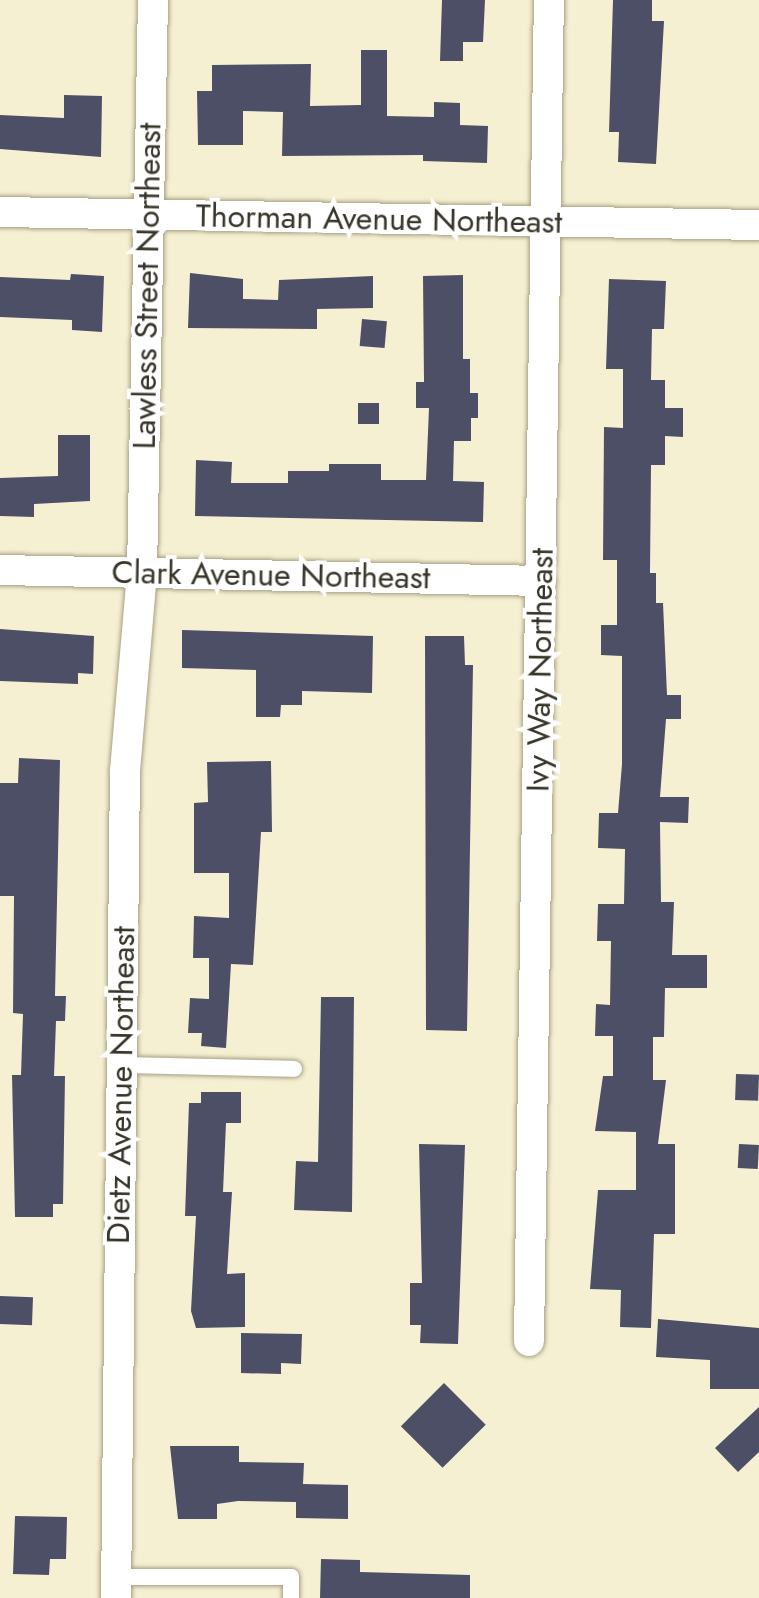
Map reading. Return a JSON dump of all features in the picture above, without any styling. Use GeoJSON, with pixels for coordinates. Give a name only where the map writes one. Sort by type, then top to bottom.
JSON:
{"type":"FeatureCollection","features":[{"type":"Feature","properties":{"kind":"street","name":"Lawless Street Northeast"},"geometry":{"type":"LineString","coordinates":[[142,572],[153,0]]}},
{"type":"Feature","properties":{"kind":"street","name":"Ivy Way Northeast"},"geometry":{"type":"LineString","coordinates":[[529,1341],[549,0]]}},
{"type":"Feature","properties":{"kind":"street","name":"Thorman Avenue Northeast"},"geometry":{"type":"LineString","coordinates":[[0,212],[759,225]]}},
{"type":"Feature","properties":{"kind":"street","name":"Clark Avenue Northeast"},"geometry":{"type":"LineString","coordinates":[[0,570],[541,581]]}},
{"type":"Feature","properties":{"kind":"street","name":"Dietz Avenue Northeast"},"geometry":{"type":"LineString","coordinates":[[116,1588],[125,771],[142,572]]}},
{"type":"Feature","properties":{"kind":"lane"},"geometry":{"type":"LineString","coordinates":[[121,1065],[294,1069]]}},
{"type":"Feature","properties":{"kind":"lane"},"geometry":{"type":"LineString","coordinates":[[116,1588],[291,1577],[291,1598]]}},
{"type":"Feature","properties":{"kind":"building"},"geometry":{"type":"Polygon","coordinates":[[[442,0],[485,0],[483,42],[463,42],[463,61],[440,61],[442,0]]]}},
{"type":"Feature","properties":{"kind":"building"},"geometry":{"type":"Polygon","coordinates":[[[613,0],[652,0],[652,21],[664,21],[656,164],[618,162],[619,132],[609,132],[613,0]]]}},
{"type":"Feature","properties":{"kind":"building"},"geometry":{"type":"Polygon","coordinates":[[[361,50],[387,50],[387,116],[434,117],[434,102],[460,103],[460,125],[488,126],[487,163],[423,161],[423,155],[282,156],[283,112],[243,111],[243,145],[198,145],[197,91],[212,91],[212,65],[311,64],[310,106],[361,105],[361,50]]]}},
{"type":"Feature","properties":{"kind":"building"},"geometry":{"type":"Polygon","coordinates":[[[64,95],[102,96],[101,157],[0,149],[0,115],[64,118],[64,95]]]}},
{"type":"Feature","properties":{"kind":"building"},"geometry":{"type":"Polygon","coordinates":[[[190,273],[243,279],[243,299],[278,300],[279,280],[373,276],[373,308],[317,309],[317,329],[188,328],[190,273]]]}},
{"type":"Feature","properties":{"kind":"building"},"geometry":{"type":"Polygon","coordinates":[[[71,274],[104,276],[102,332],[72,330],[72,320],[0,317],[0,277],[70,280],[71,274]]]}},
{"type":"Feature","properties":{"kind":"building"},"geometry":{"type":"Polygon","coordinates":[[[463,275],[463,359],[470,359],[470,393],[478,393],[478,418],[471,418],[471,441],[454,441],[453,481],[484,482],[483,522],[195,516],[196,460],[232,462],[231,483],[288,483],[288,471],[329,471],[329,464],[381,464],[381,480],[426,480],[429,408],[416,408],[416,382],[424,382],[423,276],[463,275]]]}},
{"type":"Feature","properties":{"kind":"building"},"geometry":{"type":"Polygon","coordinates":[[[609,279],[666,281],[664,329],[652,329],[651,380],[665,380],[665,408],[683,408],[683,437],[665,436],[665,465],[651,465],[650,573],[656,573],[656,603],[663,603],[667,695],[681,695],[681,719],[666,719],[660,797],[689,797],[688,823],[660,822],[661,902],[674,902],[672,955],[707,955],[707,988],[665,988],[664,1037],[653,1037],[653,1080],[666,1080],[658,1144],[675,1144],[675,1234],[654,1234],[651,1328],[620,1327],[621,1290],[590,1289],[598,1190],[636,1190],[636,1132],[595,1131],[603,1076],[613,1076],[613,1036],[595,1036],[596,1004],[610,1005],[611,941],[597,941],[598,904],[624,904],[625,849],[598,848],[599,813],[618,813],[622,764],[622,656],[601,655],[601,625],[617,625],[617,560],[603,560],[604,427],[623,428],[623,369],[606,369],[609,279]]]}},
{"type":"Feature","properties":{"kind":"building"},"geometry":{"type":"Polygon","coordinates":[[[362,319],[387,321],[385,348],[360,346],[362,319]]]}},
{"type":"Feature","properties":{"kind":"building"},"geometry":{"type":"Polygon","coordinates":[[[358,403],[379,403],[379,424],[358,424],[358,403]]]}},
{"type":"Feature","properties":{"kind":"building"},"geometry":{"type":"Polygon","coordinates":[[[58,435],[90,435],[90,501],[34,504],[34,517],[0,516],[0,478],[58,476],[58,435]]]}},
{"type":"Feature","properties":{"kind":"building"},"geometry":{"type":"Polygon","coordinates":[[[0,629],[94,636],[93,674],[78,673],[78,684],[0,681],[0,629]]]}},
{"type":"Feature","properties":{"kind":"building"},"geometry":{"type":"Polygon","coordinates":[[[182,630],[373,636],[372,693],[302,691],[302,705],[281,705],[280,717],[256,717],[256,670],[182,668],[182,630]]]}},
{"type":"Feature","properties":{"kind":"building"},"geometry":{"type":"Polygon","coordinates":[[[425,636],[464,636],[465,665],[473,665],[467,1031],[426,1030],[425,636]]]}},
{"type":"Feature","properties":{"kind":"building"},"geometry":{"type":"Polygon","coordinates":[[[19,758],[60,760],[55,996],[66,996],[65,1021],[56,1021],[54,1076],[65,1076],[63,1204],[53,1204],[53,1217],[15,1217],[12,1075],[21,1075],[23,1014],[13,1013],[14,896],[0,896],[0,783],[18,783],[19,758]]]}},
{"type":"Feature","properties":{"kind":"building"},"geometry":{"type":"Polygon","coordinates":[[[271,761],[272,832],[261,832],[253,965],[231,964],[226,1048],[201,1046],[202,1033],[188,1033],[190,998],[209,999],[209,958],[193,958],[194,916],[229,918],[229,873],[194,873],[194,803],[208,802],[207,762],[271,761]]]}},
{"type":"Feature","properties":{"kind":"building"},"geometry":{"type":"Polygon","coordinates":[[[321,997],[354,997],[352,1212],[294,1210],[296,1161],[318,1162],[321,997]]]}},
{"type":"Feature","properties":{"kind":"building"},"geometry":{"type":"Polygon","coordinates":[[[736,1074],[759,1075],[758,1101],[735,1100],[736,1074]]]}},
{"type":"Feature","properties":{"kind":"building"},"geometry":{"type":"Polygon","coordinates":[[[201,1092],[241,1092],[241,1123],[226,1123],[223,1192],[232,1192],[227,1274],[245,1273],[245,1327],[196,1328],[191,1311],[196,1216],[185,1216],[189,1103],[201,1103],[201,1092]]]}},
{"type":"Feature","properties":{"kind":"building"},"geometry":{"type":"Polygon","coordinates":[[[419,1144],[465,1145],[458,1344],[420,1343],[421,1325],[410,1325],[410,1283],[422,1283],[419,1144]]]}},
{"type":"Feature","properties":{"kind":"building"},"geometry":{"type":"Polygon","coordinates":[[[739,1144],[759,1145],[758,1169],[738,1168],[739,1144]]]}},
{"type":"Feature","properties":{"kind":"building"},"geometry":{"type":"Polygon","coordinates":[[[0,1296],[33,1297],[32,1325],[0,1324],[0,1296]]]}},
{"type":"Feature","properties":{"kind":"building"},"geometry":{"type":"Polygon","coordinates":[[[658,1319],[759,1328],[759,1389],[710,1389],[710,1360],[656,1357],[658,1319]]]}},
{"type":"Feature","properties":{"kind":"building"},"geometry":{"type":"Polygon","coordinates":[[[241,1333],[302,1334],[301,1364],[281,1363],[281,1374],[241,1373],[241,1333]]]}},
{"type":"Feature","properties":{"kind":"building"},"geometry":{"type":"Polygon","coordinates":[[[444,1383],[486,1425],[443,1468],[401,1426],[444,1383]]]}},
{"type":"Feature","properties":{"kind":"building"},"geometry":{"type":"Polygon","coordinates":[[[759,1407],[759,1452],[738,1472],[715,1448],[759,1407]]]}},
{"type":"Feature","properties":{"kind":"building"},"geometry":{"type":"Polygon","coordinates":[[[170,1446],[239,1446],[239,1462],[304,1463],[303,1484],[348,1485],[348,1519],[296,1518],[296,1502],[238,1501],[217,1504],[217,1519],[178,1519],[170,1446]]]}},
{"type":"Feature","properties":{"kind":"building"},"geometry":{"type":"Polygon","coordinates":[[[15,1516],[67,1517],[66,1559],[50,1559],[49,1575],[13,1574],[15,1516]]]}},
{"type":"Feature","properties":{"kind":"building"},"geometry":{"type":"Polygon","coordinates":[[[321,1559],[360,1560],[360,1572],[470,1575],[470,1598],[320,1598],[321,1559]]]}}]}
